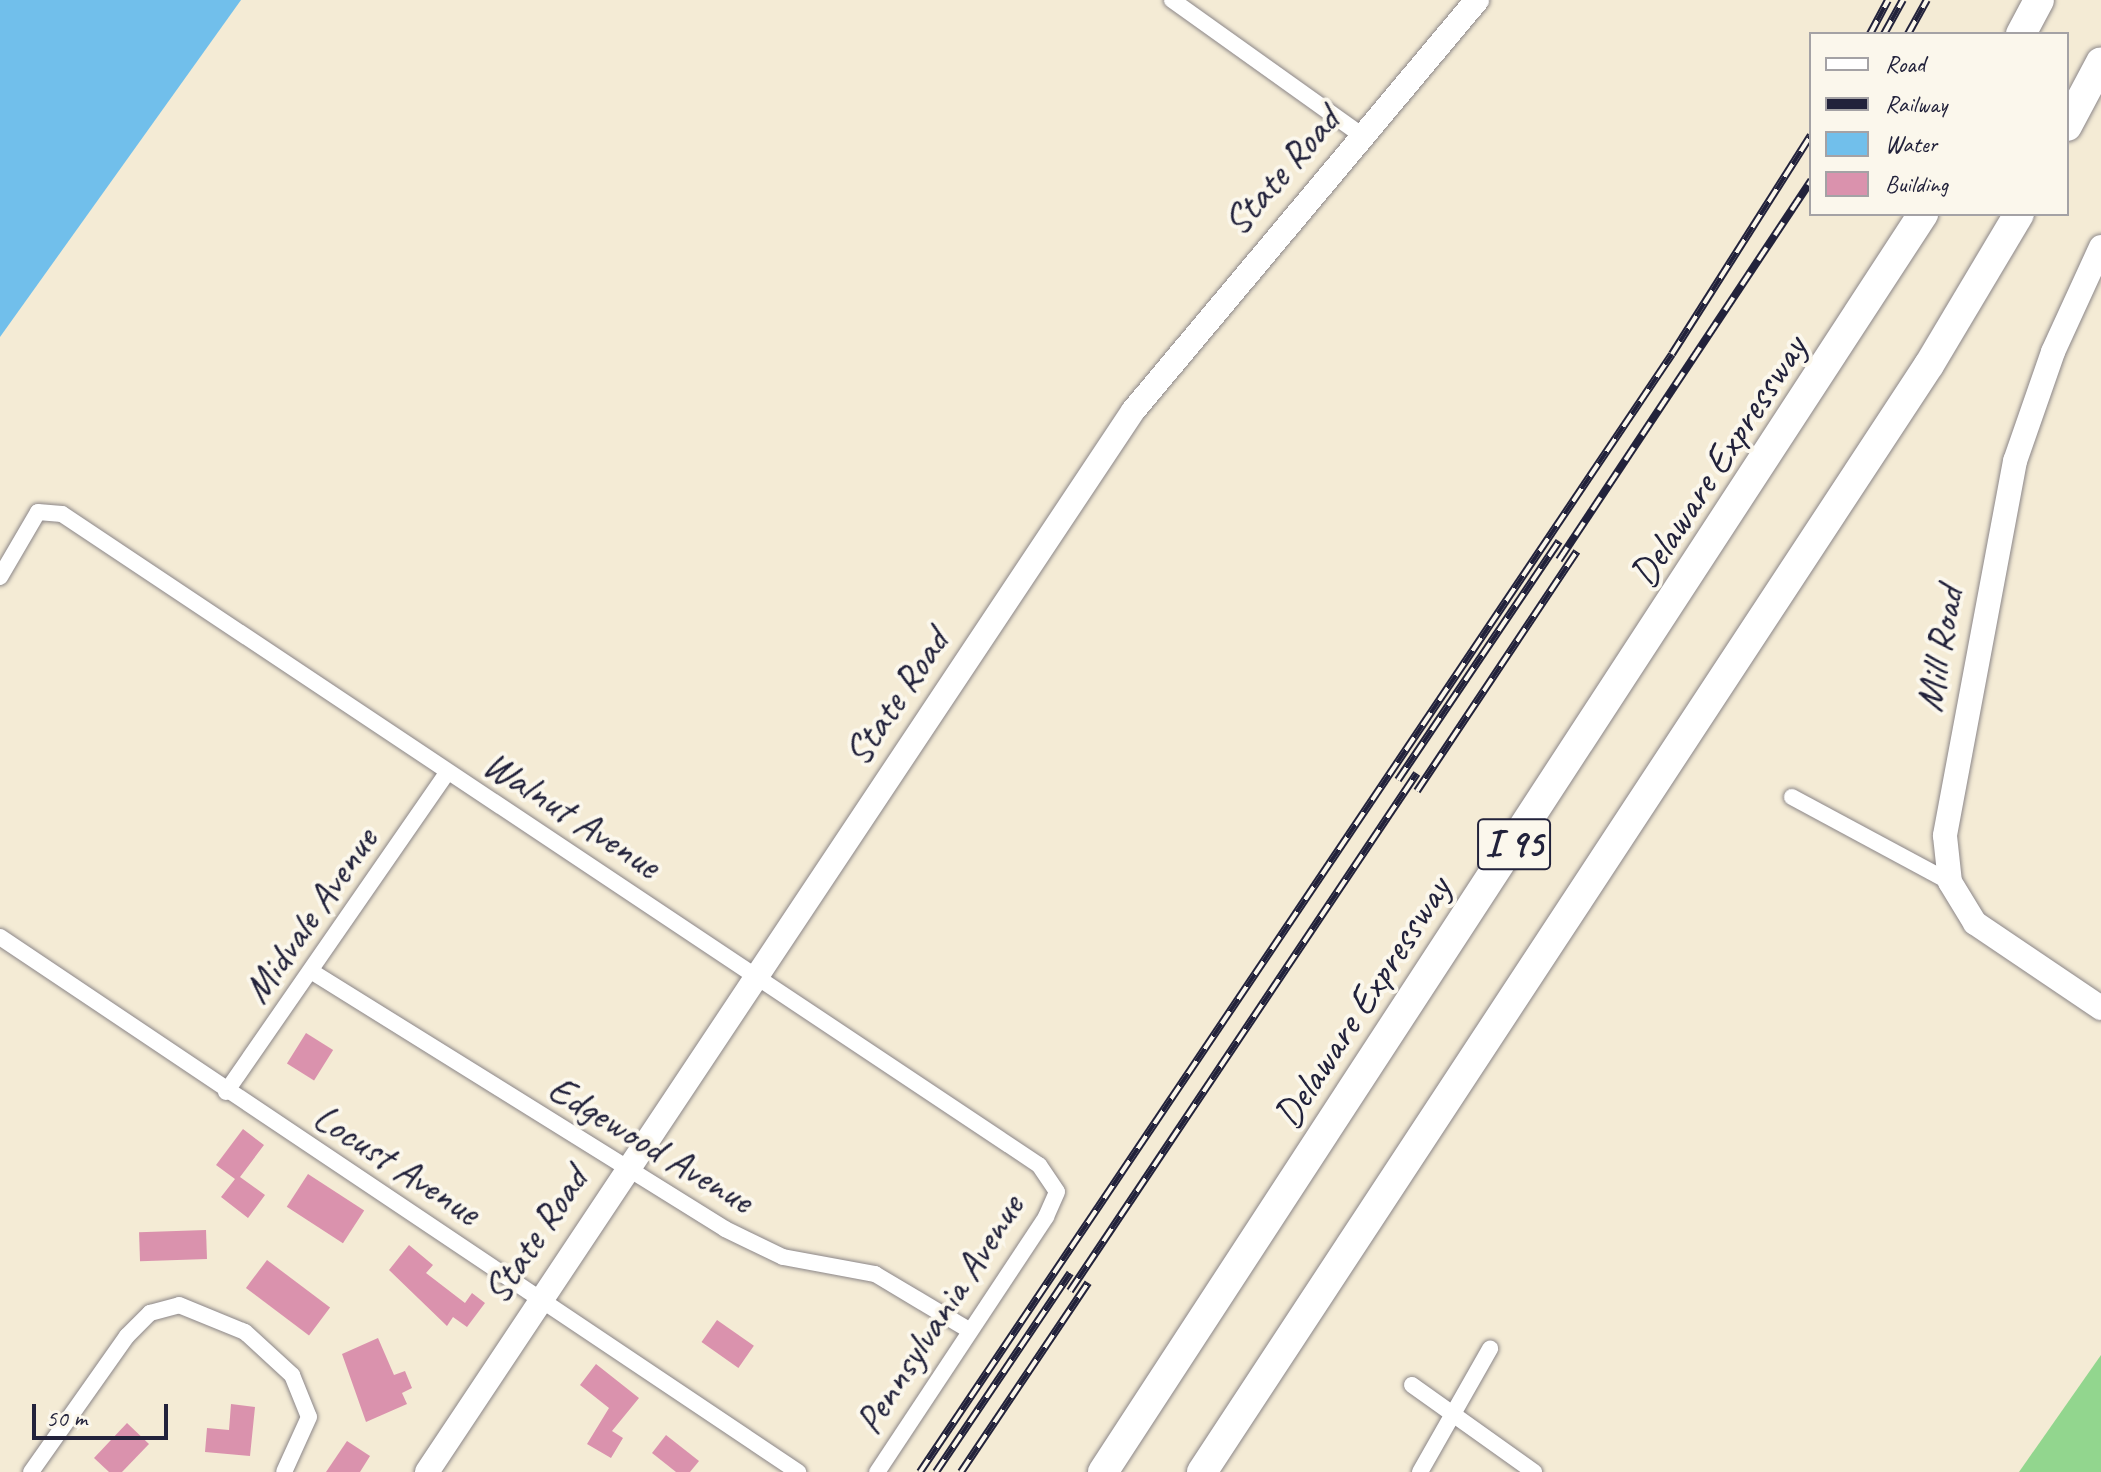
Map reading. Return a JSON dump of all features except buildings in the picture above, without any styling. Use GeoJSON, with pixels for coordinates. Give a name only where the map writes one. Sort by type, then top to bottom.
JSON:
{"type":"FeatureCollection","features":[{"type":"Feature","properties":{"kind":"highway"},"geometry":{"type":"LineString","coordinates":[[2022,32],[2039,0]]}},
{"type":"Feature","properties":{"kind":"highway"},"geometry":{"type":"LineString","coordinates":[[2069,122],[2101,62]]}},
{"type":"Feature","properties":{"kind":"highway","name":"Delaware Expressway"},"geometry":{"type":"LineString","coordinates":[[1103,1472],[1922,216]]}},
{"type":"Feature","properties":{"kind":"highway","name":"I 95"},"geometry":{"type":"LineString","coordinates":[[1202,1472],[1929,365],[2018,216]]}},
{"type":"Feature","properties":{"kind":"main road","name":"State Road"},"geometry":{"type":"LineString","coordinates":[[427,1472],[538,1297],[1133,411],[1477,0]]}},
{"type":"Feature","properties":{"kind":"main road","name":"Mill Road"},"geometry":{"type":"LineString","coordinates":[[2101,247],[2053,352],[2015,461],[1947,818],[1950,882],[1963,909],[1993,939],[2101,1008]]}},
{"type":"Feature","properties":{"kind":"street"},"geometry":{"type":"LineString","coordinates":[[1172,0],[1361,135]]}},
{"type":"Feature","properties":{"kind":"street"},"geometry":{"type":"LineString","coordinates":[[1195,0],[1208,25]]}},
{"type":"Feature","properties":{"kind":"street","name":"Walnut Avenue"},"geometry":{"type":"LineString","coordinates":[[0,577],[38,512],[62,514],[753,978],[1023,1152],[1057,1192]]}},
{"type":"Feature","properties":{"kind":"street","name":"Midvale Avenue"},"geometry":{"type":"LineString","coordinates":[[226,1092],[314,973],[447,773]]}},
{"type":"Feature","properties":{"kind":"street"},"geometry":{"type":"LineString","coordinates":[[1792,797],[1950,882]]}},
{"type":"Feature","properties":{"kind":"street","name":"Locust Avenue"},"geometry":{"type":"LineString","coordinates":[[0,937],[226,1092],[798,1472]]}},
{"type":"Feature","properties":{"kind":"street","name":"Edgewood Avenue"},"geometry":{"type":"LineString","coordinates":[[314,973],[623,1171],[750,1243],[806,1263],[853,1265],[969,1330]]}},
{"type":"Feature","properties":{"kind":"street","name":"Pennsylvania Avenue"},"geometry":{"type":"LineString","coordinates":[[877,1472],[1057,1192]]}},
{"type":"Feature","properties":{"kind":"street"},"geometry":{"type":"LineString","coordinates":[[31,1472],[127,1336],[150,1313],[179,1305],[245,1332],[292,1375],[309,1417],[284,1472]]}},
{"type":"Feature","properties":{"kind":"street"},"geometry":{"type":"LineString","coordinates":[[1420,1472],[1490,1349]]}},
{"type":"Feature","properties":{"kind":"street"},"geometry":{"type":"LineString","coordinates":[[1412,1385],[1534,1472]]}},
{"type":"Feature","properties":{"kind":"green space"},"geometry":{"type":"Polygon","coordinates":[[[2101,1355],[2101,1472],[2019,1472],[2101,1355]]]}},
{"type":"Feature","properties":{"kind":"water"},"geometry":{"type":"Polygon","coordinates":[[[0,0],[241,0],[0,337],[0,0]]]}},
{"type":"Feature","properties":{"kind":"railway"},"geometry":{"type":"LineString","coordinates":[[1871,32],[1888,0]]}},
{"type":"Feature","properties":{"kind":"railway"},"geometry":{"type":"LineString","coordinates":[[1885,32],[1903,0]]}},
{"type":"Feature","properties":{"kind":"railway"},"geometry":{"type":"LineString","coordinates":[[1909,32],[1927,0]]}},
{"type":"Feature","properties":{"kind":"railway"},"geometry":{"type":"LineString","coordinates":[[920,1472],[1672,354],[1809,138]]}},
{"type":"Feature","properties":{"kind":"railway"},"geometry":{"type":"LineString","coordinates":[[1559,560],[1809,183]]}},
{"type":"Feature","properties":{"kind":"railway"},"geometry":{"type":"LineString","coordinates":[[1398,780],[1559,541]]}},
{"type":"Feature","properties":{"kind":"railway"},"geometry":{"type":"LineString","coordinates":[[1417,791],[1577,551]]}},
{"type":"Feature","properties":{"kind":"railway"},"geometry":{"type":"LineString","coordinates":[[1070,1291],[1417,773]]}},
{"type":"Feature","properties":{"kind":"railway"},"geometry":{"type":"LineString","coordinates":[[936,1472],[1070,1273]]}},
{"type":"Feature","properties":{"kind":"railway"},"geometry":{"type":"LineString","coordinates":[[961,1472],[1088,1283]]}}]}
